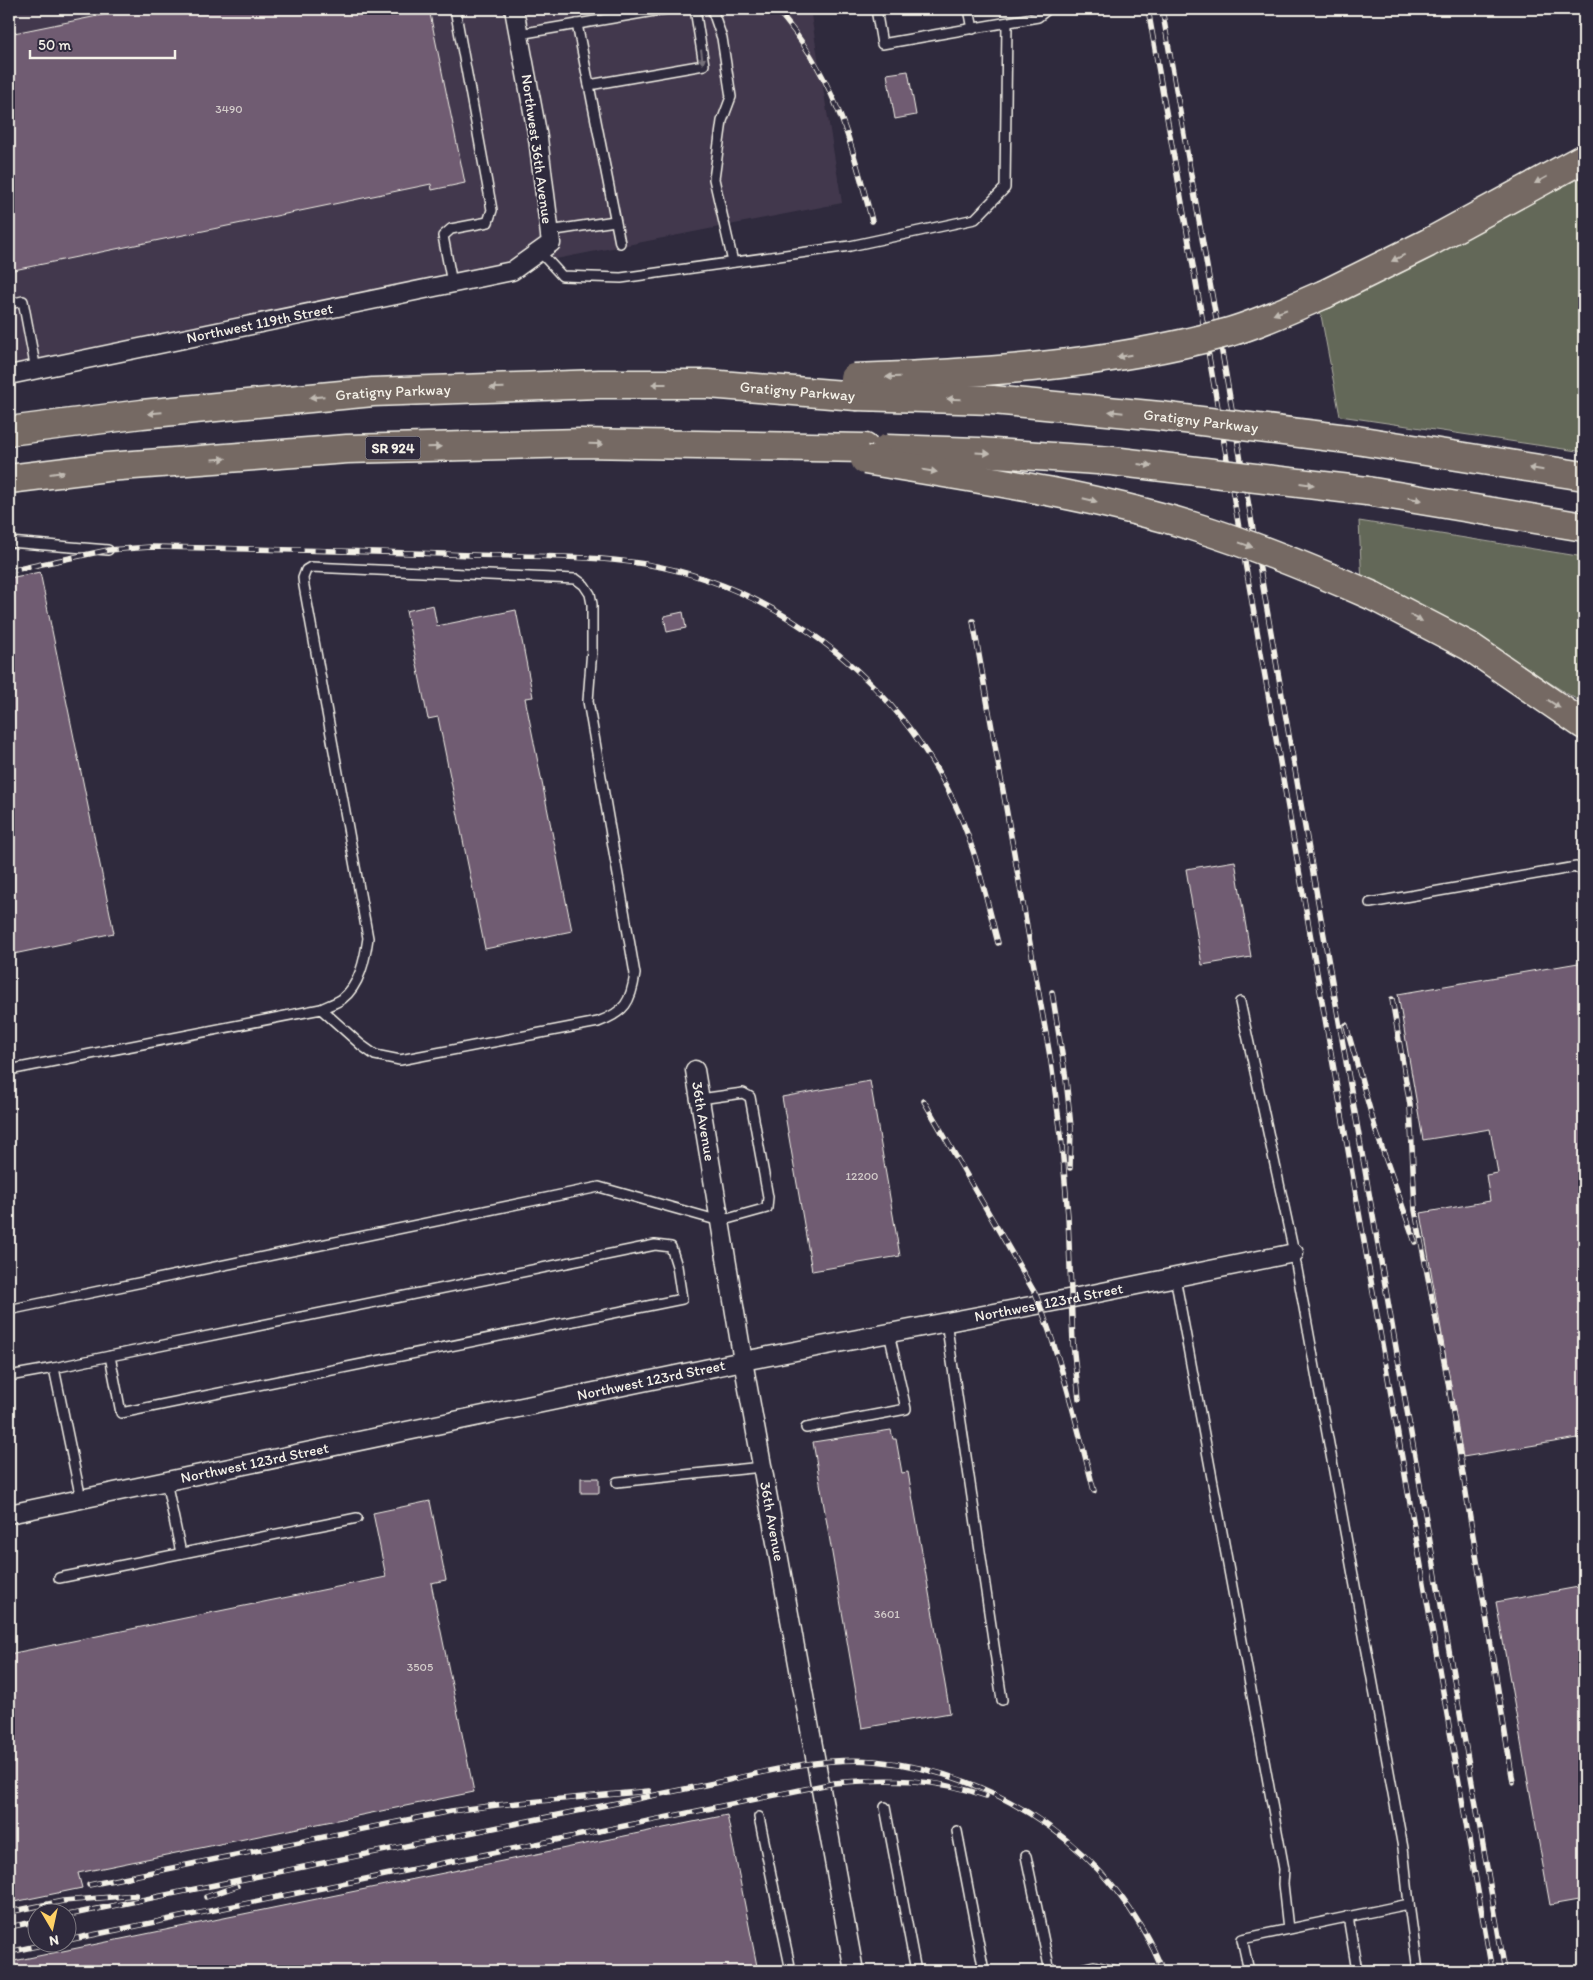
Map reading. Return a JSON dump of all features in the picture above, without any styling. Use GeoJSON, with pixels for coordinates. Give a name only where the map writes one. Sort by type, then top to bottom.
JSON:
{"type":"FeatureCollection","features":[{"type":"Feature","properties":{"kind":"highway"},"geometry":{"type":"LineString","coordinates":[[855,387],[944,375],[1034,368],[1128,356],[1228,332],[1325,294],[1428,243],[1584,158]]}},
{"type":"Feature","properties":{"kind":"highway","name":"Gratigny Parkway"},"geometry":{"type":"LineString","coordinates":[[9,431],[142,414],[373,392],[599,384],[855,387],[1160,416],[1356,440],[1584,476]]}},
{"type":"Feature","properties":{"kind":"highway","name":"SR 924"},"geometry":{"type":"LineString","coordinates":[[9,479],[107,467],[347,449],[580,443],[778,446],[865,454]]}},
{"type":"Feature","properties":{"kind":"highway"},"geometry":{"type":"LineString","coordinates":[[865,454],[979,452],[1112,461],[1367,491],[1584,527]]}},
{"type":"Feature","properties":{"kind":"highway"},"geometry":{"type":"LineString","coordinates":[[865,454],[1085,498],[1193,526],[1305,566],[1373,596],[1469,646],[1584,724]]}},
{"type":"Feature","properties":{"kind":"street","name":"Northwest 36th Avenue"},"geometry":{"type":"LineString","coordinates":[[512,271],[551,243],[538,138],[514,9]]}},
{"type":"Feature","properties":{"kind":"street","name":"Northwest 119th Street"},"geometry":{"type":"LineString","coordinates":[[9,375],[512,271]]}},
{"type":"Feature","properties":{"kind":"street","name":"36th Avenue"},"geometry":{"type":"LineString","coordinates":[[695,1070],[743,1361],[854,1971]]}},
{"type":"Feature","properties":{"kind":"street","name":"Northwest 123rd Street"},"geometry":{"type":"LineString","coordinates":[[9,1514],[743,1361],[1294,1253]]}},
{"type":"Feature","properties":{"kind":"lane"},"geometry":{"type":"LineString","coordinates":[[452,283],[443,236],[451,229],[488,222],[492,210],[455,9]]}},
{"type":"Feature","properties":{"kind":"lane"},"geometry":{"type":"LineString","coordinates":[[519,34],[666,9]]}},
{"type":"Feature","properties":{"kind":"lane"},"geometry":{"type":"LineString","coordinates":[[589,85],[704,65],[695,9]]}},
{"type":"Feature","properties":{"kind":"lane"},"geometry":{"type":"LineString","coordinates":[[712,9],[722,38],[732,97],[722,121],[714,179],[733,262]]}},
{"type":"Feature","properties":{"kind":"lane"},"geometry":{"type":"LineString","coordinates":[[876,9],[882,44],[1038,18],[1048,9]]}},
{"type":"Feature","properties":{"kind":"lane"},"geometry":{"type":"LineString","coordinates":[[969,9],[972,28]]}},
{"type":"Feature","properties":{"kind":"lane"},"geometry":{"type":"LineString","coordinates":[[539,252],[562,276],[621,278],[850,246],[975,219],[1005,188],[1007,23]]}},
{"type":"Feature","properties":{"kind":"lane"},"geometry":{"type":"LineString","coordinates":[[577,24],[620,243]]}},
{"type":"Feature","properties":{"kind":"lane"},"geometry":{"type":"LineString","coordinates":[[549,231],[615,221]]}},
{"type":"Feature","properties":{"kind":"lane"},"geometry":{"type":"LineString","coordinates":[[9,304],[23,301],[36,370]]}},
{"type":"Feature","properties":{"kind":"lane"},"geometry":{"type":"LineString","coordinates":[[9,542],[108,550]]}},
{"type":"Feature","properties":{"kind":"lane"},"geometry":{"type":"LineString","coordinates":[[9,1070],[321,1009],[343,998],[353,985],[361,971],[368,938],[304,586],[303,578],[306,570],[311,567],[576,579],[587,590],[592,604],[592,650],[588,701],[635,974],[630,1000],[622,1010],[598,1022],[400,1060],[375,1055],[321,1009]]}},
{"type":"Feature","properties":{"kind":"lane"},"geometry":{"type":"LineString","coordinates":[[1370,903],[1576,867],[1584,872]]}},
{"type":"Feature","properties":{"kind":"lane"},"geometry":{"type":"LineString","coordinates":[[1240,1002],[1294,1253],[1402,1848],[1418,1971]]}},
{"type":"Feature","properties":{"kind":"lane"},"geometry":{"type":"LineString","coordinates":[[13,1309],[599,1187],[720,1221],[767,1208],[768,1198],[750,1097],[743,1093],[700,1099]]}},
{"type":"Feature","properties":{"kind":"lane"},"geometry":{"type":"LineString","coordinates":[[9,1376],[655,1245],[671,1247],[677,1266],[682,1299],[121,1414],[110,1356]]}},
{"type":"Feature","properties":{"kind":"lane"},"geometry":{"type":"LineString","coordinates":[[1175,1277],[1284,1869],[1288,1928]]}},
{"type":"Feature","properties":{"kind":"lane"},"geometry":{"type":"LineString","coordinates":[[946,1321],[1002,1700]]}},
{"type":"Feature","properties":{"kind":"lane"},"geometry":{"type":"LineString","coordinates":[[806,1428],[906,1409],[890,1333]]}},
{"type":"Feature","properties":{"kind":"lane"},"geometry":{"type":"LineString","coordinates":[[54,1368],[81,1499]]}},
{"type":"Feature","properties":{"kind":"lane"},"geometry":{"type":"LineString","coordinates":[[617,1482],[762,1468]]}},
{"type":"Feature","properties":{"kind":"lane"},"geometry":{"type":"LineString","coordinates":[[166,1481],[181,1553]]}},
{"type":"Feature","properties":{"kind":"lane"},"geometry":{"type":"LineString","coordinates":[[59,1578],[358,1518]]}},
{"type":"Feature","properties":{"kind":"lane"},"geometry":{"type":"LineString","coordinates":[[885,1807],[916,1971]]}},
{"type":"Feature","properties":{"kind":"lane"},"geometry":{"type":"LineString","coordinates":[[759,1817],[791,1971]]}},
{"type":"Feature","properties":{"kind":"lane"},"geometry":{"type":"LineString","coordinates":[[956,1831],[984,1971]]}},
{"type":"Feature","properties":{"kind":"lane"},"geometry":{"type":"LineString","coordinates":[[1026,1856],[1050,1971]]}},
{"type":"Feature","properties":{"kind":"lane"},"geometry":{"type":"LineString","coordinates":[[1248,1971],[1242,1939],[1409,1904]]}},
{"type":"Feature","properties":{"kind":"lane"},"geometry":{"type":"LineString","coordinates":[[1348,1916],[1357,1971]]}},
{"type":"Feature","properties":{"kind":"lane"},"geometry":{"type":"LineString","coordinates":[[1072,1971],[1094,1966],[1117,1971]]}},
{"type":"Feature","properties":{"kind":"shaded area"},"geometry":{"type":"Polygon","coordinates":[[[9,9],[810,9],[842,203],[9,366],[9,9]]]}},
{"type":"Feature","properties":{"kind":"green space"},"geometry":{"type":"Polygon","coordinates":[[[1584,176],[1584,452],[1340,416],[1320,310],[1584,176]]]}},
{"type":"Feature","properties":{"kind":"green space"},"geometry":{"type":"Polygon","coordinates":[[[1359,521],[1584,557],[1584,704],[1492,647],[1362,585],[1359,521]]]}},
{"type":"Feature","properties":{"kind":"building"},"geometry":{"type":"Polygon","coordinates":[[[132,9],[429,9],[465,183],[432,190],[431,184],[9,271],[9,34],[132,9]]]}},
{"type":"Feature","properties":{"kind":"building"},"geometry":{"type":"Polygon","coordinates":[[[908,71],[916,115],[895,119],[887,74],[908,71]]]}},
{"type":"Feature","properties":{"kind":"building"},"geometry":{"type":"Polygon","coordinates":[[[40,572],[114,933],[9,955],[9,578],[40,572]]]}},
{"type":"Feature","properties":{"kind":"building"},"geometry":{"type":"Polygon","coordinates":[[[433,605],[437,626],[516,610],[533,697],[525,698],[572,931],[485,949],[438,717],[428,719],[406,611],[433,605]]]}},
{"type":"Feature","properties":{"kind":"building"},"geometry":{"type":"Polygon","coordinates":[[[683,612],[686,628],[667,632],[664,616],[683,612]]]}},
{"type":"Feature","properties":{"kind":"building"},"geometry":{"type":"Polygon","coordinates":[[[1235,861],[1251,957],[1202,965],[1186,869],[1235,861]]]}},
{"type":"Feature","properties":{"kind":"building"},"geometry":{"type":"Polygon","coordinates":[[[1584,962],[1584,1437],[1463,1457],[1421,1213],[1490,1201],[1486,1175],[1498,1173],[1490,1129],[1423,1140],[1398,994],[1584,962]]]}},
{"type":"Feature","properties":{"kind":"building"},"geometry":{"type":"Polygon","coordinates":[[[870,1081],[900,1256],[812,1271],[782,1097],[870,1081]]]}},
{"type":"Feature","properties":{"kind":"building"},"geometry":{"type":"Polygon","coordinates":[[[891,1430],[893,1439],[896,1439],[902,1473],[908,1472],[950,1713],[862,1728],[813,1442],[891,1430]]]}},
{"type":"Feature","properties":{"kind":"building"},"geometry":{"type":"Polygon","coordinates":[[[581,1478],[599,1478],[599,1493],[581,1493],[581,1478]]]}},
{"type":"Feature","properties":{"kind":"building"},"geometry":{"type":"Polygon","coordinates":[[[430,1501],[446,1580],[431,1583],[474,1792],[78,1873],[82,1888],[9,1903],[9,1654],[386,1577],[373,1513],[430,1501]]]}},
{"type":"Feature","properties":{"kind":"building"},"geometry":{"type":"Polygon","coordinates":[[[1584,1586],[1584,1899],[1550,1905],[1496,1602],[1584,1586]]]}},
{"type":"Feature","properties":{"kind":"building"},"geometry":{"type":"Polygon","coordinates":[[[727,1815],[758,1971],[9,1971],[9,1962],[58,1952],[78,1952],[78,1948],[727,1815]]]}},
{"type":"Feature","properties":{"kind":"railway"},"geometry":{"type":"LineString","coordinates":[[776,9],[796,33],[812,58],[838,109],[856,163],[872,221]]}},
{"type":"Feature","properties":{"kind":"railway"},"geometry":{"type":"LineString","coordinates":[[1148,9],[1492,1971]]}},
{"type":"Feature","properties":{"kind":"railway"},"geometry":{"type":"LineString","coordinates":[[1162,9],[1505,1971]]}},
{"type":"Feature","properties":{"kind":"railway"},"geometry":{"type":"LineString","coordinates":[[9,571],[108,550],[151,547],[558,557],[602,559],[645,564],[692,575],[738,592],[781,614],[822,641],[859,673],[893,708],[922,747],[947,788],[964,825],[977,864],[998,943]]}},
{"type":"Feature","properties":{"kind":"railway"},"geometry":{"type":"LineString","coordinates":[[973,621],[1051,1062],[1061,1135],[1068,1216],[1073,1344],[1079,1399]]}},
{"type":"Feature","properties":{"kind":"railway"},"geometry":{"type":"LineString","coordinates":[[1052,992],[1066,1079],[1071,1127],[1070,1168]]}},
{"type":"Feature","properties":{"kind":"railway"},"geometry":{"type":"LineString","coordinates":[[1392,999],[1410,1105],[1415,1210],[1448,1382],[1513,1782]]}},
{"type":"Feature","properties":{"kind":"railway"},"geometry":{"type":"LineString","coordinates":[[1346,1025],[1376,1131],[1415,1242]]}},
{"type":"Feature","properties":{"kind":"railway"},"geometry":{"type":"LineString","coordinates":[[924,1101],[1036,1295],[1061,1367],[1094,1491]]}},
{"type":"Feature","properties":{"kind":"railway"},"geometry":{"type":"LineString","coordinates":[[78,1913],[779,1769],[836,1761],[874,1761],[921,1768],[966,1782],[1008,1801],[1048,1826],[1084,1856],[1116,1890],[1142,1929],[1163,1971]]}},
{"type":"Feature","properties":{"kind":"railway"},"geometry":{"type":"LineString","coordinates":[[78,1938],[834,1783],[873,1780],[911,1781],[948,1786],[986,1796]]}},
{"type":"Feature","properties":{"kind":"railway"},"geometry":{"type":"LineString","coordinates":[[89,1885],[451,1811],[649,1791]]}},
{"type":"Feature","properties":{"kind":"railway"},"geometry":{"type":"LineString","coordinates":[[206,1897],[237,1886]]}},
{"type":"Feature","properties":{"kind":"railway"},"geometry":{"type":"LineString","coordinates":[[9,1912],[63,1901],[136,1895]]}},
{"type":"Feature","properties":{"kind":"railway"},"geometry":{"type":"LineString","coordinates":[[9,1927],[28,1923]]}},
{"type":"Feature","properties":{"kind":"railway"},"geometry":{"type":"LineString","coordinates":[[9,1952],[28,1948]]}}]}
